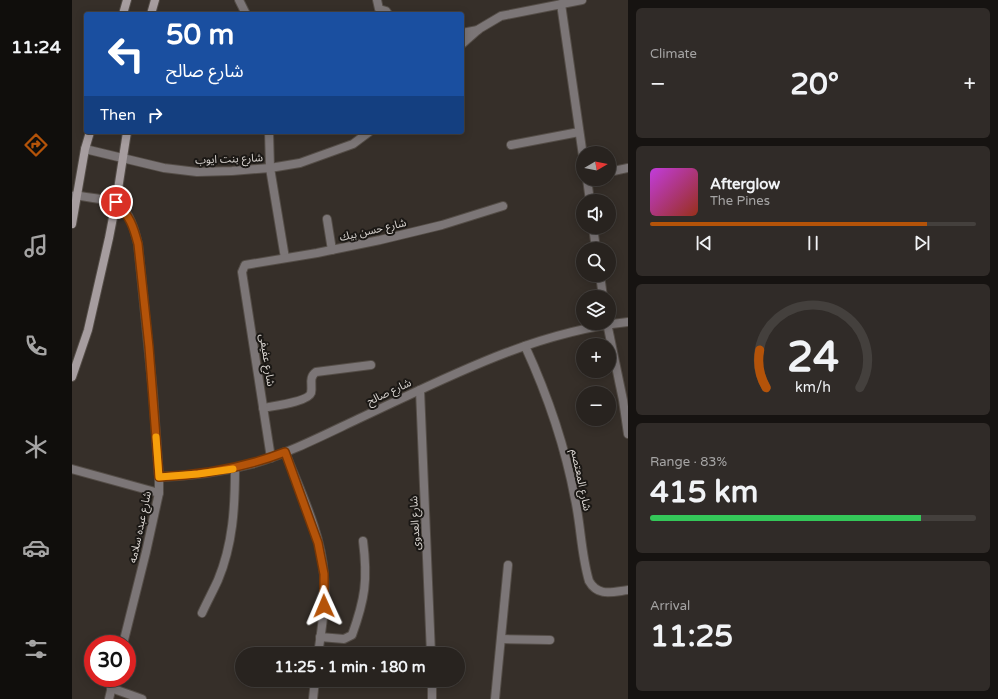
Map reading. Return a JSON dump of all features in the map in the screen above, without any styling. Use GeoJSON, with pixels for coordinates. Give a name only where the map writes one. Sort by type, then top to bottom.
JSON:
{"type":"FeatureCollection","features":[{"type":"Feature","properties":{"kind":"main road"},"geometry":{"type":"LineString","coordinates":[[124,12],[127,0]]}},
{"type":"Feature","properties":{"kind":"main road"},"geometry":{"type":"LineString","coordinates":[[152,12],[155,0]]}},
{"type":"Feature","properties":{"kind":"main road"},"geometry":{"type":"LineString","coordinates":[[72,224],[74,196],[89,134]]}},
{"type":"Feature","properties":{"kind":"main road"},"geometry":{"type":"LineString","coordinates":[[72,377],[88,330],[116,202],[127,134]]}},
{"type":"Feature","properties":{"kind":"street"},"geometry":{"type":"LineString","coordinates":[[239,0],[245,12]]}},
{"type":"Feature","properties":{"kind":"street"},"geometry":{"type":"LineString","coordinates":[[377,0],[378,8],[387,12]]}},
{"type":"Feature","properties":{"kind":"street"},"geometry":{"type":"LineString","coordinates":[[464,42],[479,29],[501,16],[582,0]]}},
{"type":"Feature","properties":{"kind":"street"},"geometry":{"type":"LineString","coordinates":[[561,4],[581,146]]}},
{"type":"Feature","properties":{"kind":"street"},"geometry":{"type":"LineString","coordinates":[[464,33],[479,29]]}},
{"type":"Feature","properties":{"kind":"street"},"geometry":{"type":"LineString","coordinates":[[511,145],[579,132]]}},
{"type":"Feature","properties":{"kind":"street"},"geometry":{"type":"LineString","coordinates":[[269,134],[270,168],[285,258]]}},
{"type":"Feature","properties":{"kind":"street","name":"شارع بنت ايوب"},"geometry":{"type":"LineString","coordinates":[[85,149],[164,168],[197,172],[232,171],[270,168],[300,163],[353,144],[366,134]]}},
{"type":"Feature","properties":{"kind":"street"},"geometry":{"type":"LineString","coordinates":[[616,171],[628,168]]}},
{"type":"Feature","properties":{"kind":"street"},"geometry":{"type":"LineString","coordinates":[[74,196],[116,202]]}},
{"type":"Feature","properties":{"kind":"street","name":"شارع عبده سلامه"},"geometry":{"type":"LineString","coordinates":[[116,202],[128,215],[134,228],[138,244],[148,340],[159,477],[159,493],[125,635]]}},
{"type":"Feature","properties":{"kind":"street","name":"شارع حسن بيك"},"geometry":{"type":"LineString","coordinates":[[245,265],[380,240],[503,206]]}},
{"type":"Feature","properties":{"kind":"street"},"geometry":{"type":"LineString","coordinates":[[327,219],[332,250]]}},
{"type":"Feature","properties":{"kind":"street","name":"شارع عفيفى"},"geometry":{"type":"LineString","coordinates":[[245,265],[242,272],[271,458]]}},
{"type":"Feature","properties":{"kind":"street","name":"شارع صالح"},"geometry":{"type":"LineString","coordinates":[[616,323],[628,322]]}},
{"type":"Feature","properties":{"kind":"street","name":"شارع صالح"},"geometry":{"type":"LineString","coordinates":[[159,477],[198,474],[235,468],[271,458],[325,435],[489,359],[557,336],[582,330]]}},
{"type":"Feature","properties":{"kind":"street"},"geometry":{"type":"LineString","coordinates":[[608,330],[623,400],[628,434]]}},
{"type":"Feature","properties":{"kind":"street","name":"شارع المعتصم"},"geometry":{"type":"LineString","coordinates":[[525,346],[556,422],[567,460],[576,500],[589,580],[592,586],[604,593],[628,590]]}},
{"type":"Feature","properties":{"kind":"street"},"geometry":{"type":"LineString","coordinates":[[263,408],[306,399],[311,393],[311,380],[316,372],[371,365]]}},
{"type":"Feature","properties":{"kind":"street","name":"شارع العدوى"},"geometry":{"type":"LineString","coordinates":[[420,390],[431,647]]}},
{"type":"Feature","properties":{"kind":"street"},"geometry":{"type":"LineString","coordinates":[[285,452],[318,543],[324,574],[324,606],[319,647]]}},
{"type":"Feature","properties":{"kind":"street"},"geometry":{"type":"LineString","coordinates":[[202,613],[218,580],[230,543],[235,506],[235,468]]}},
{"type":"Feature","properties":{"kind":"street"},"geometry":{"type":"LineString","coordinates":[[72,469],[159,493]]}},
{"type":"Feature","properties":{"kind":"street"},"geometry":{"type":"LineString","coordinates":[[320,637],[344,639],[352,635],[361,610],[365,588],[366,564],[363,541]]}},
{"type":"Feature","properties":{"kind":"street"},"geometry":{"type":"LineString","coordinates":[[495,699],[508,565]]}},
{"type":"Feature","properties":{"kind":"street"},"geometry":{"type":"LineString","coordinates":[[500,639],[550,640]]}},
{"type":"Feature","properties":{"kind":"street"},"geometry":{"type":"LineString","coordinates":[[313,699],[314,687]]}},
{"type":"Feature","properties":{"kind":"street"},"geometry":{"type":"LineString","coordinates":[[432,687],[432,699]]}},
{"type":"Feature","properties":{"kind":"street"},"geometry":{"type":"LineString","coordinates":[[109,699],[111,688],[142,699]]}},
{"type":"Feature","properties":{"kind":"slow traffic"},"geometry":{"type":"LineString","coordinates":[[156,437],[159,477],[217,472],[233,469]]}},
{"type":"Feature","properties":{"kind":"route"},"geometry":{"type":"LineString","coordinates":[[116,202],[128,215],[134,228],[138,244],[149,347],[159,477],[217,472],[253,464],[285,452],[318,543],[324,574],[324,606]]}}]}
